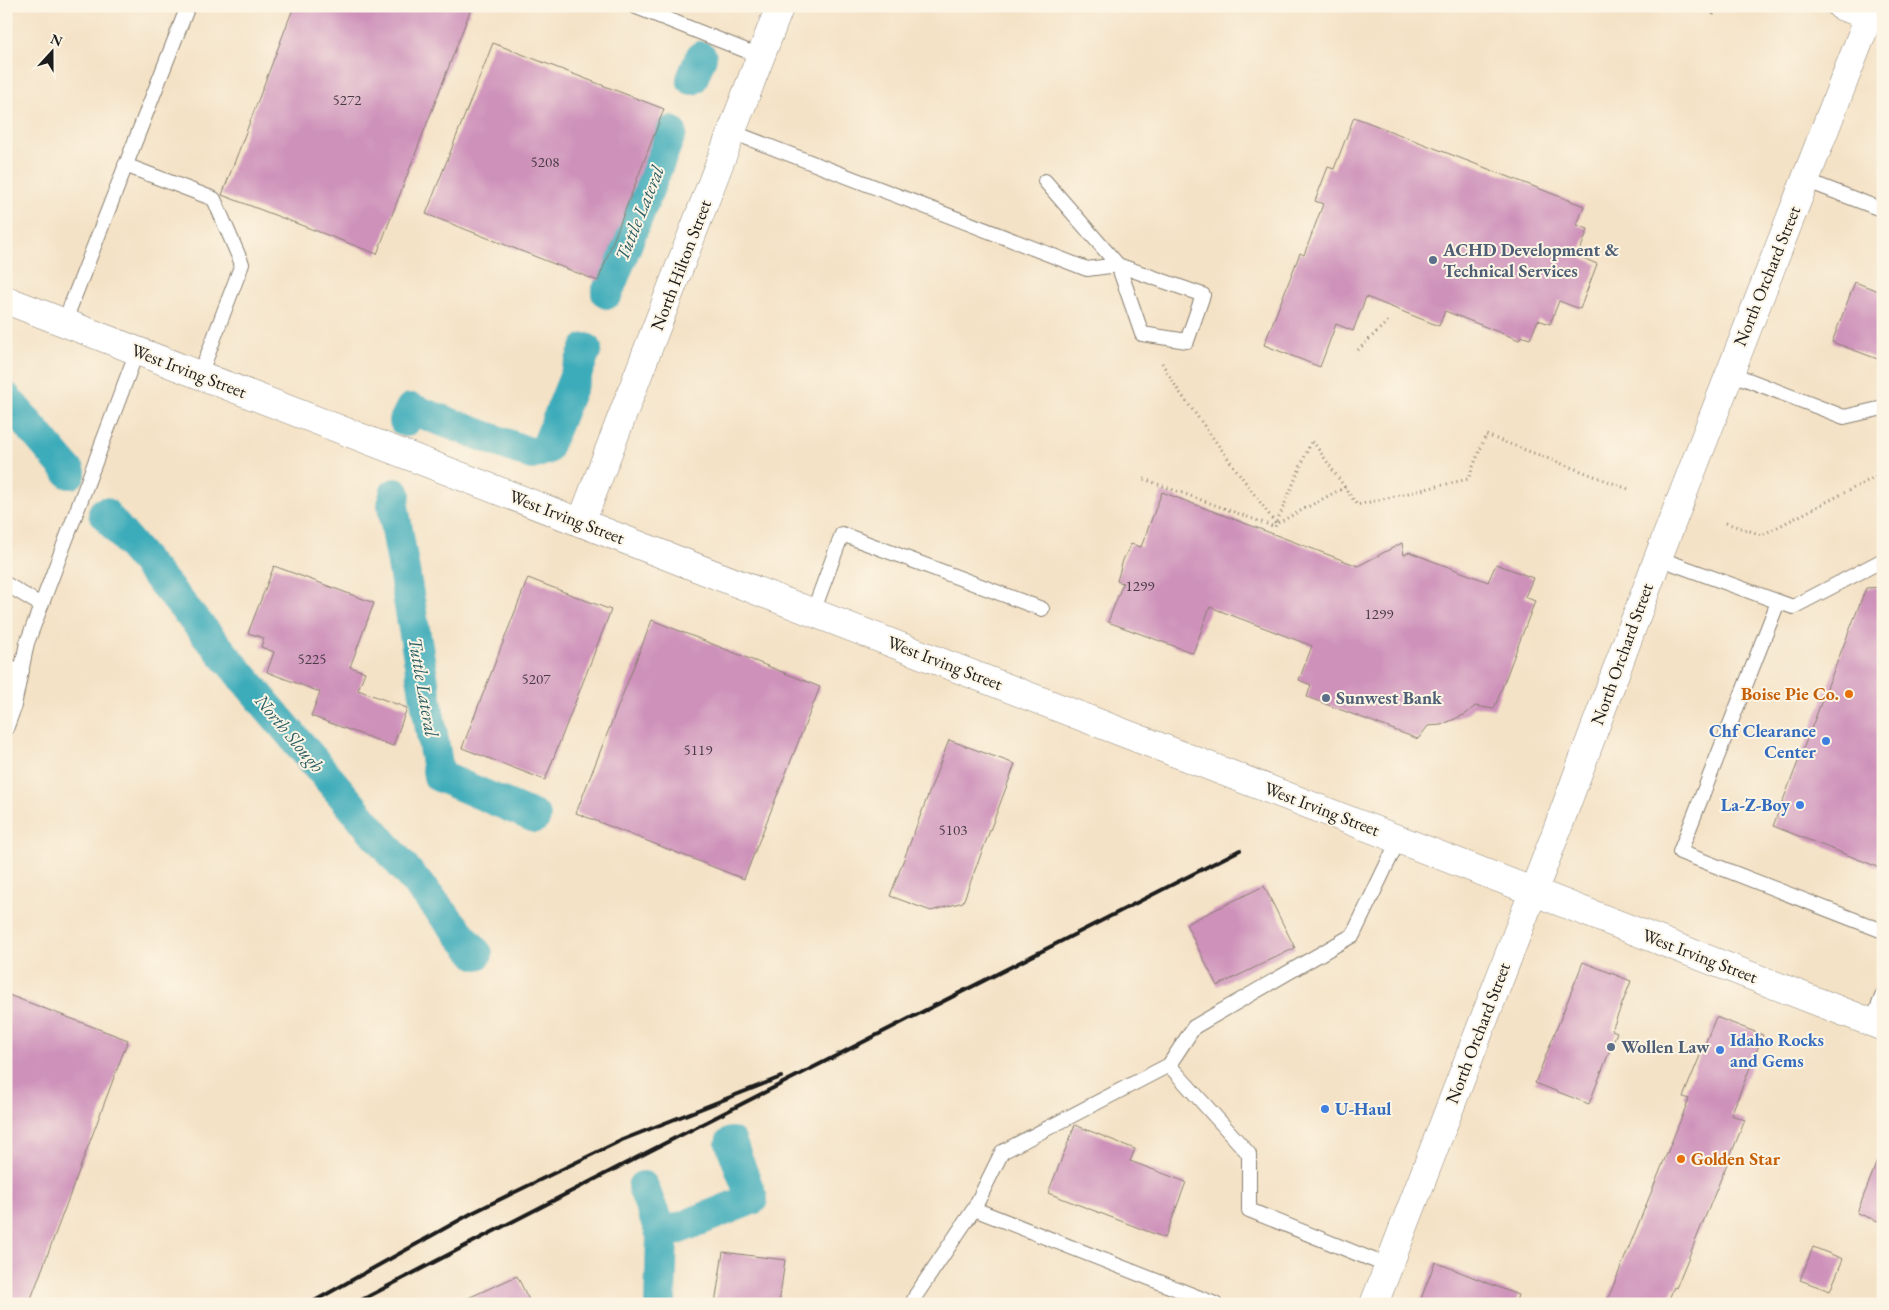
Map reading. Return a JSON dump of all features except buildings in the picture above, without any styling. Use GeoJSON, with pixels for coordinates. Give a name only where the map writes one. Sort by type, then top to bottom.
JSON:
{"type":"FeatureCollection","features":[{"type":"Feature","properties":{"kind":"street","name":"North Hilton Street"},"geometry":{"type":"LineString","coordinates":[[581,523],[762,57],[780,6]]}},
{"type":"Feature","properties":{"kind":"street"},"geometry":{"type":"LineString","coordinates":[[1841,6],[1871,11]]}},
{"type":"Feature","properties":{"kind":"street","name":"North Orchard Street"},"geometry":{"type":"LineString","coordinates":[[1374,1304],[1533,891],[1658,558],[1871,11]]}},
{"type":"Feature","properties":{"kind":"street","name":"West Irving Street"},"geometry":{"type":"LineString","coordinates":[[6,300],[1877,1024]]}},
{"type":"Feature","properties":{"kind":"lane"},"geometry":{"type":"LineString","coordinates":[[64,323],[188,6]]}},
{"type":"Feature","properties":{"kind":"lane"},"geometry":{"type":"LineString","coordinates":[[634,6],[762,57]]}},
{"type":"Feature","properties":{"kind":"lane"},"geometry":{"type":"LineString","coordinates":[[732,132],[1086,269],[1118,265],[1203,295],[1187,341],[1142,334],[1118,265],[1045,181]]}},
{"type":"Feature","properties":{"kind":"lane"},"geometry":{"type":"LineString","coordinates":[[125,166],[214,199],[242,264],[200,375]]}},
{"type":"Feature","properties":{"kind":"lane"},"geometry":{"type":"LineString","coordinates":[[1805,180],[1883,210]]}},
{"type":"Feature","properties":{"kind":"lane"},"geometry":{"type":"LineString","coordinates":[[6,729],[13,710],[27,643],[137,351]]}},
{"type":"Feature","properties":{"kind":"lane"},"geometry":{"type":"LineString","coordinates":[[1730,373],[1844,417],[1883,408]]}},
{"type":"Feature","properties":{"kind":"lane"},"geometry":{"type":"LineString","coordinates":[[813,612],[842,534],[1042,609]]}},
{"type":"Feature","properties":{"kind":"lane"},"geometry":{"type":"LineString","coordinates":[[1658,558],[1793,607],[1883,560]]}},
{"type":"Feature","properties":{"kind":"lane"},"geometry":{"type":"LineString","coordinates":[[6,584],[42,605]]}},
{"type":"Feature","properties":{"kind":"lane"},"geometry":{"type":"LineString","coordinates":[[1778,602],[1680,852],[1883,931]]}},
{"type":"Feature","properties":{"kind":"lane"},"geometry":{"type":"LineString","coordinates":[[6,666],[22,671]]}},
{"type":"Feature","properties":{"kind":"lane"},"geometry":{"type":"LineString","coordinates":[[912,1304],[916,1295],[974,1209],[1002,1152],[1169,1065],[1194,1027],[1353,935],[1399,839]]}},
{"type":"Feature","properties":{"kind":"lane"},"geometry":{"type":"LineString","coordinates":[[1877,1024],[1883,994]]}},
{"type":"Feature","properties":{"kind":"lane"},"geometry":{"type":"LineString","coordinates":[[1169,1065],[1249,1154],[1249,1210],[1388,1266]]}},
{"type":"Feature","properties":{"kind":"lane"},"geometry":{"type":"LineString","coordinates":[[974,1209],[1215,1304]]}},
{"type":"Feature","properties":{"kind":"path"},"geometry":{"type":"LineString","coordinates":[[1713,15],[1716,6]]}},
{"type":"Feature","properties":{"kind":"path"},"geometry":{"type":"LineString","coordinates":[[1358,350],[1389,320]]}},
{"type":"Feature","properties":{"kind":"path"},"geometry":{"type":"LineString","coordinates":[[1162,363],[1178,390],[1276,524]]}},
{"type":"Feature","properties":{"kind":"path"},"geometry":{"type":"LineString","coordinates":[[1276,524],[1312,440],[1357,506],[1468,479],[1486,435],[1632,490]]}},
{"type":"Feature","properties":{"kind":"path"},"geometry":{"type":"LineString","coordinates":[[1726,522],[1762,535],[1883,473]]}},
{"type":"Feature","properties":{"kind":"path"},"geometry":{"type":"LineString","coordinates":[[1144,479],[1275,527],[1276,524],[1345,487]]}},
{"type":"Feature","properties":{"kind":"waterway","name":"Tuttle Lateral"},"geometry":{"type":"LineString","coordinates":[[692,79],[701,57]]}},
{"type":"Feature","properties":{"kind":"waterway","name":"Tuttle Lateral"},"geometry":{"type":"LineString","coordinates":[[607,293],[671,132]]}},
{"type":"Feature","properties":{"kind":"waterway","name":"Tuttle Lateral"},"geometry":{"type":"LineString","coordinates":[[405,421],[411,409],[532,454],[546,449],[586,349]]}},
{"type":"Feature","properties":{"kind":"waterway","name":"North Slough"},"geometry":{"type":"LineString","coordinates":[[6,398],[70,473]]}},
{"type":"Feature","properties":{"kind":"waterway","name":"Tuttle Lateral"},"geometry":{"type":"LineString","coordinates":[[395,494],[393,506],[439,776],[535,817]]}},
{"type":"Feature","properties":{"kind":"waterway","name":"North Slough"},"geometry":{"type":"LineString","coordinates":[[104,513],[477,954]]}},
{"type":"Feature","properties":{"kind":"waterway","name":"Tuttle Lateral"},"geometry":{"type":"LineString","coordinates":[[662,1235],[752,1199],[731,1143]]}},
{"type":"Feature","properties":{"kind":"waterway","name":"North Slough"},"geometry":{"type":"LineString","coordinates":[[643,1187],[662,1235],[660,1304]]}},
{"type":"Feature","properties":{"kind":"railway"},"geometry":{"type":"LineString","coordinates":[[354,1304],[686,1132],[1240,850]]}},
{"type":"Feature","properties":{"kind":"railway"},"geometry":{"type":"LineString","coordinates":[[309,1304],[474,1212],[622,1140],[781,1077]]}},
{"type":"Feature","properties":{"kind":"place","name":"ACHD Development & Technical Services"},"geometry":{"type":"Point","coordinates":[1433,260]}},
{"type":"Feature","properties":{"kind":"place","name":"Boise Pie Co."},"geometry":{"type":"Point","coordinates":[1849,694]}},
{"type":"Feature","properties":{"kind":"place","name":"Sunwest Bank"},"geometry":{"type":"Point","coordinates":[1326,698]}},
{"type":"Feature","properties":{"kind":"place","name":"Chf Clearance Center"},"geometry":{"type":"Point","coordinates":[1826,741]}},
{"type":"Feature","properties":{"kind":"place","name":"La-Z-Boy"},"geometry":{"type":"Point","coordinates":[1800,805]}},
{"type":"Feature","properties":{"kind":"place","name":"Wollen Law"},"geometry":{"type":"Point","coordinates":[1611,1047]}},
{"type":"Feature","properties":{"kind":"place","name":"Idaho Rocks and Gems"},"geometry":{"type":"Point","coordinates":[1720,1050]}},
{"type":"Feature","properties":{"kind":"place","name":"U-Haul"},"geometry":{"type":"Point","coordinates":[1325,1109]}},
{"type":"Feature","properties":{"kind":"place","name":"Golden Star"},"geometry":{"type":"Point","coordinates":[1681,1159]}}]}
